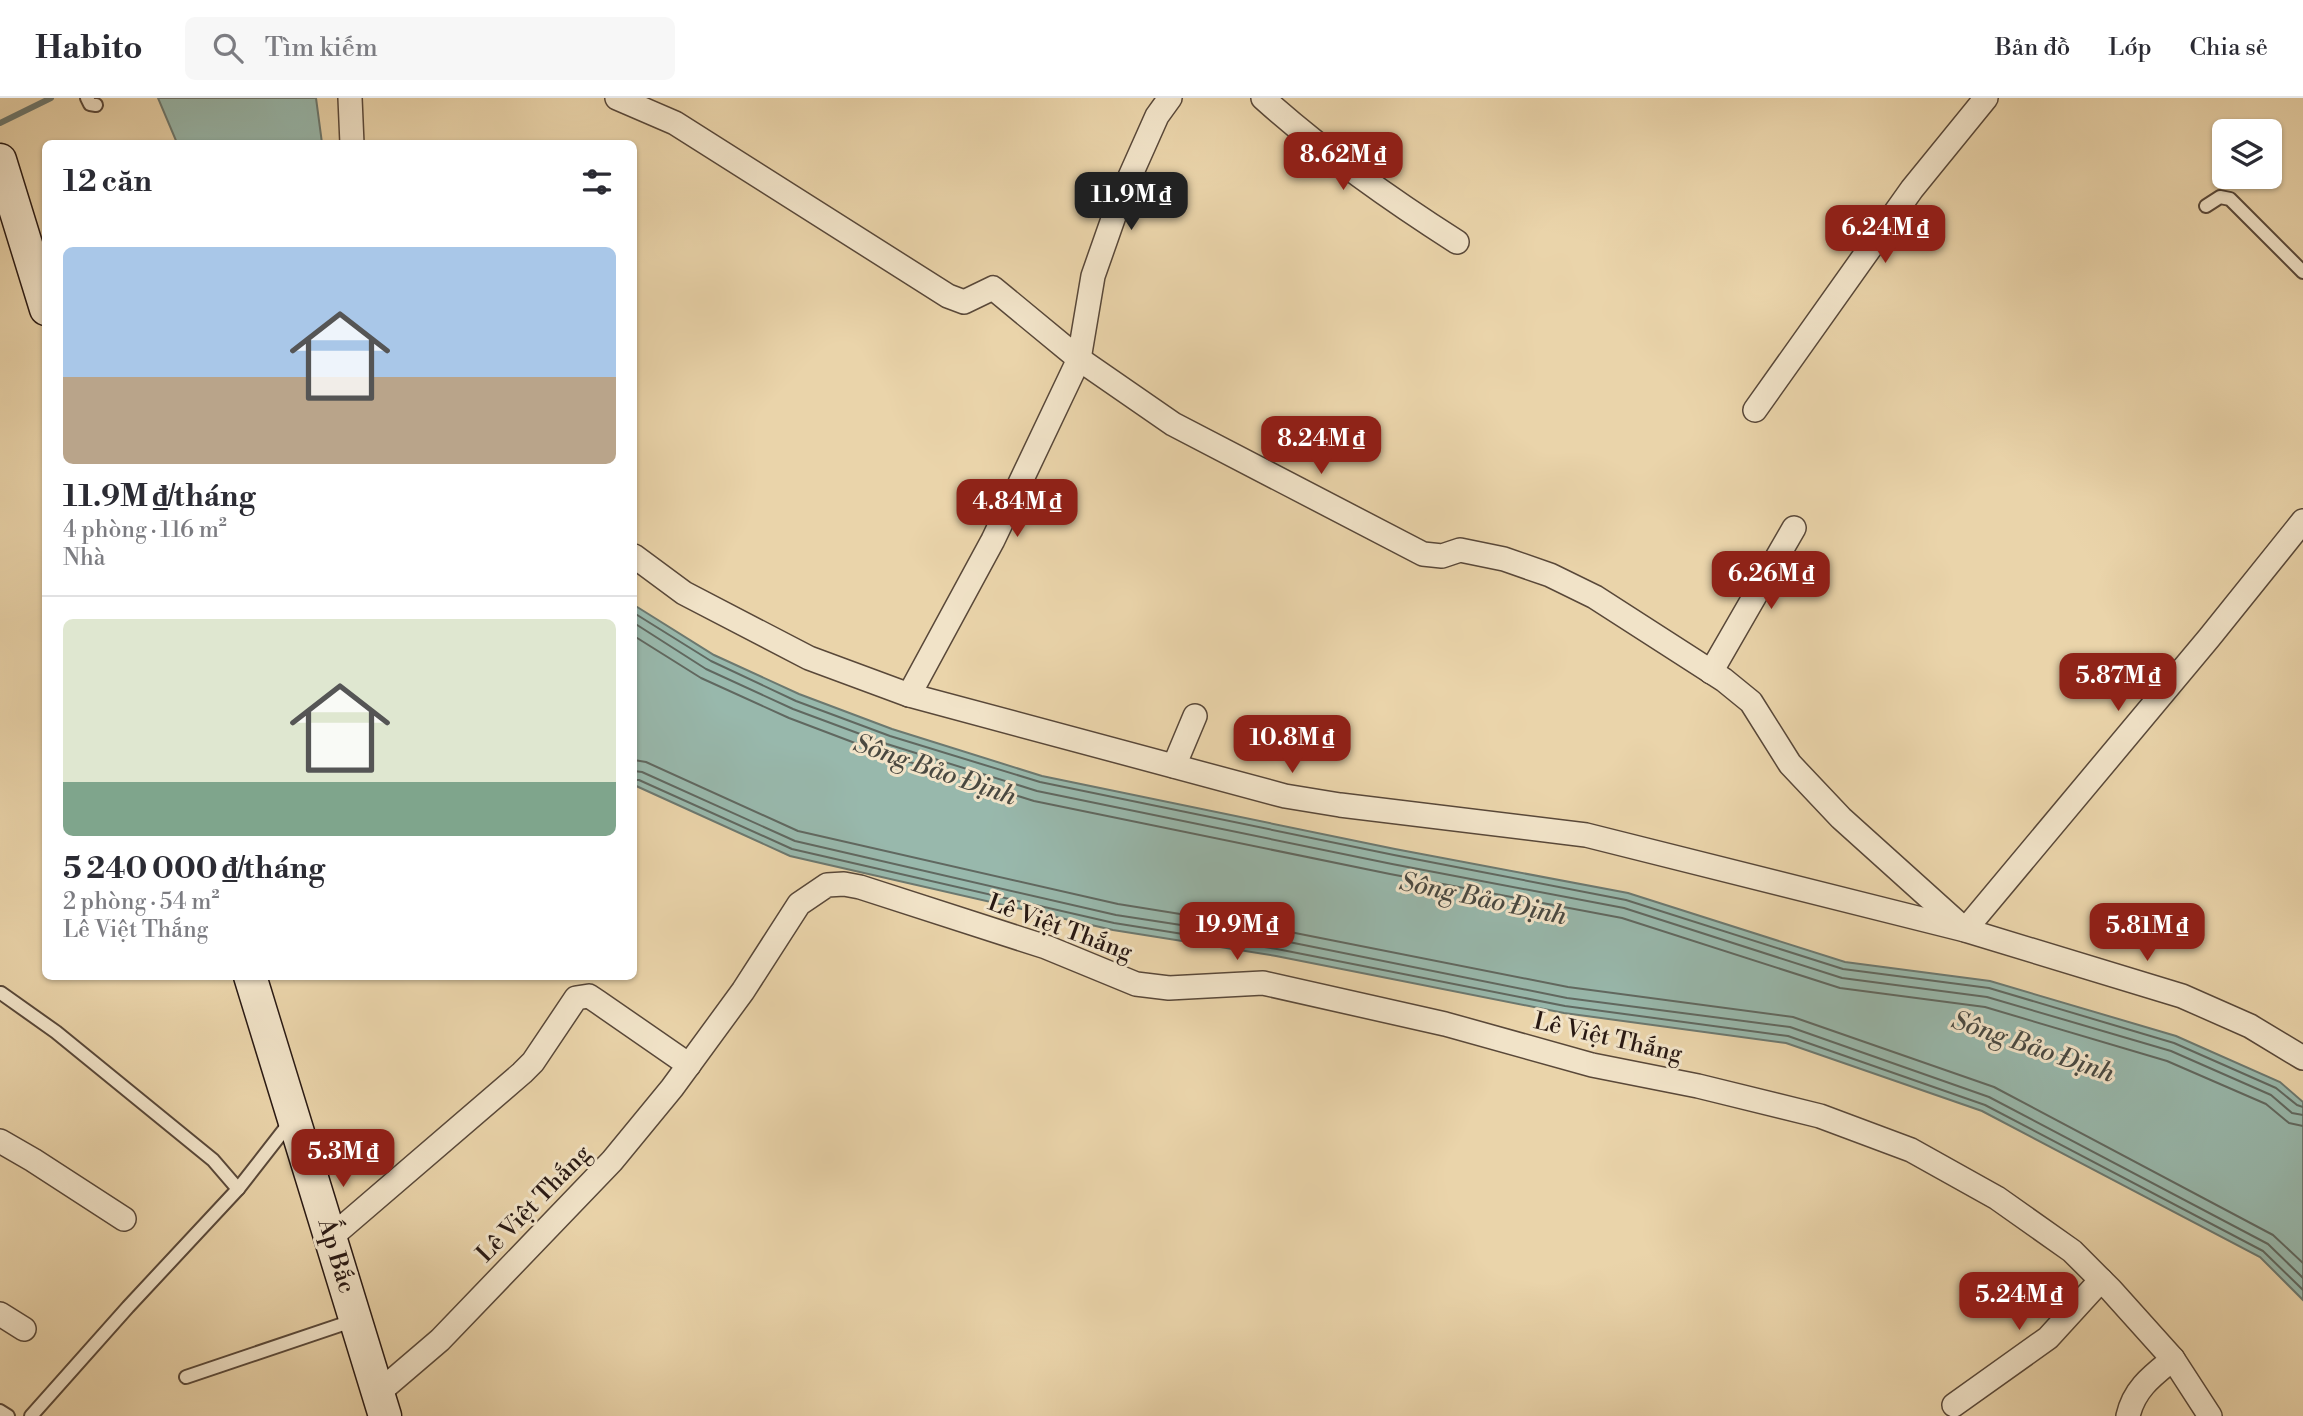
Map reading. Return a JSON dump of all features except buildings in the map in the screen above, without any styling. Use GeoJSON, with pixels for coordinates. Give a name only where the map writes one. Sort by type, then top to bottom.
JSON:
{"type":"FeatureCollection","features":[{"type":"Feature","properties":{"kind":"main road"},"geometry":{"type":"LineString","coordinates":[[0,162],[42,296]]}},
{"type":"Feature","properties":{"kind":"main road","name":"Ấp Bắc"},"geometry":{"type":"LineString","coordinates":[[251,980],[382,1405]]}},
{"type":"Feature","properties":{"kind":"street"},"geometry":{"type":"LineString","coordinates":[[350,98],[352,140]]}},
{"type":"Feature","properties":{"kind":"street"},"geometry":{"type":"LineString","coordinates":[[617,98],[676,123],[948,296],[964,302],[993,288],[1079,359],[1192,436],[1423,554],[1442,556],[1461,550],[1504,559],[1550,575],[1595,597],[1711,671],[1751,702],[1790,764],[1841,818],[1965,930]]}},
{"type":"Feature","properties":{"kind":"street"},"geometry":{"type":"LineString","coordinates":[[909,695],[993,540],[1079,359],[1093,275],[1120,199],[1157,116],[1170,98]]}},
{"type":"Feature","properties":{"kind":"street"},"geometry":{"type":"LineString","coordinates":[[1263,98],[1306,136],[1382,194],[1457,242]]}},
{"type":"Feature","properties":{"kind":"street"},"geometry":{"type":"LineString","coordinates":[[1755,411],[1912,189],[1986,98]]}},
{"type":"Feature","properties":{"kind":"street"},"geometry":{"type":"LineString","coordinates":[[1965,930],[2303,521]]}},
{"type":"Feature","properties":{"kind":"street"},"geometry":{"type":"LineString","coordinates":[[1711,671],[1794,528]]}},
{"type":"Feature","properties":{"kind":"street"},"geometry":{"type":"LineString","coordinates":[[637,558],[684,593],[809,658],[909,695],[1285,796],[1586,835],[1965,930],[2182,996],[2250,1026],[2303,1058]]}},
{"type":"Feature","properties":{"kind":"street"},"geometry":{"type":"LineString","coordinates":[[1174,766],[1195,716]]}},
{"type":"Feature","properties":{"kind":"street","name":"Lê Việt Thắng"},"geometry":{"type":"LineString","coordinates":[[382,1405],[440,1340],[604,1170],[689,1065],[743,991],[799,904],[827,886],[844,884],[1046,947],[1136,984],[1169,988],[1263,983],[1445,1024],[1592,1065],[1698,1086],[1820,1116],[1911,1150],[1997,1198],[2072,1251],[2173,1359],[2210,1416]]}},
{"type":"Feature","properties":{"kind":"street"},"geometry":{"type":"LineString","coordinates":[[330,1238],[533,1062],[576,998],[589,996],[689,1065]]}},
{"type":"Feature","properties":{"kind":"street"},"geometry":{"type":"LineString","coordinates":[[0,1141],[124,1219]]}},
{"type":"Feature","properties":{"kind":"street"},"geometry":{"type":"LineString","coordinates":[[1954,1405],[2048,1338],[2101,1280]]}},
{"type":"Feature","properties":{"kind":"street"},"geometry":{"type":"LineString","coordinates":[[0,1314],[24,1329]]}},
{"type":"Feature","properties":{"kind":"street"},"geometry":{"type":"LineString","coordinates":[[2128,1416],[2130,1406],[2143,1384],[2173,1359]]}},
{"type":"Feature","properties":{"kind":"lane"},"geometry":{"type":"LineString","coordinates":[[2206,206],[2220,197],[2230,199],[2303,272]]}},
{"type":"Feature","properties":{"kind":"lane"},"geometry":{"type":"LineString","coordinates":[[1,993],[56,1032],[213,1160],[238,1189]]}},
{"type":"Feature","properties":{"kind":"lane"},"geometry":{"type":"LineString","coordinates":[[31,1416],[238,1189],[294,1118]]}},
{"type":"Feature","properties":{"kind":"lane"},"geometry":{"type":"LineString","coordinates":[[186,1377],[356,1320]]}},
{"type":"Feature","properties":{"kind":"lane"},"geometry":{"type":"LineString","coordinates":[[0,1411],[8,1416]]}},
{"type":"Feature","properties":{"kind":"water"},"geometry":{"type":"Polygon","coordinates":[[[158,98],[316,98],[322,140],[176,140],[158,98]]]}},
{"type":"Feature","properties":{"kind":"water","name":"Sông Bảo Định"},"geometry":{"type":"Polygon","coordinates":[[[637,607],[714,655],[799,694],[892,729],[1042,776],[1395,849],[1628,893],[1845,962],[1990,981],[2176,1036],[2280,1082],[2303,1102],[2303,1300],[2260,1257],[1982,1111],[1786,1043],[1564,1013],[1276,956],[1113,930],[790,856],[637,786],[637,607]]]}},
{"type":"Feature","properties":{"kind":"waterway"},"geometry":{"type":"LineString","coordinates":[[0,123],[51,98]]}}]}
